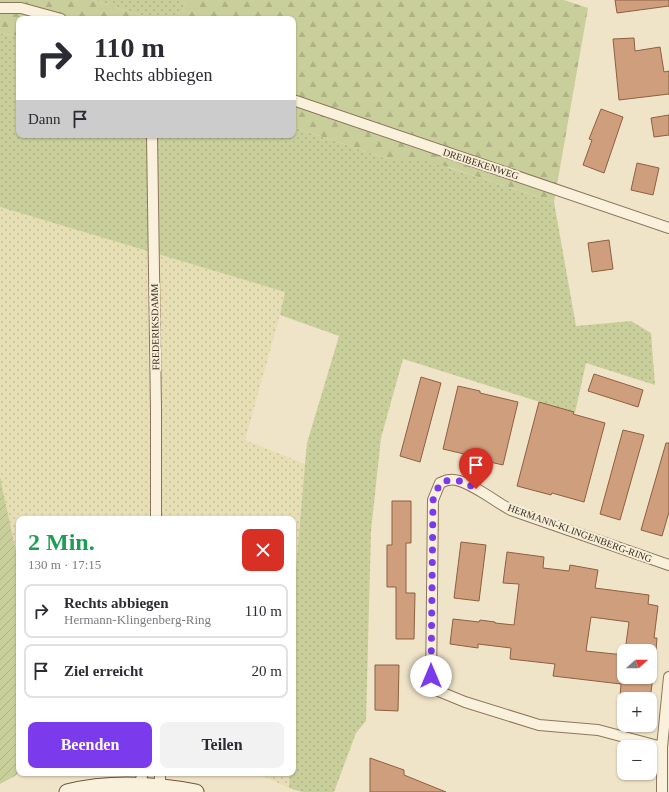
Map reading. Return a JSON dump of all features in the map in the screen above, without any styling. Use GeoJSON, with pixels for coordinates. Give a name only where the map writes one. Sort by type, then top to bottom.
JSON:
{"type":"FeatureCollection","features":[{"type":"Feature","properties":{"kind":"street"},"geometry":{"type":"LineString","coordinates":[[0,8],[21,8],[50,16]]}},
{"type":"Feature","properties":{"kind":"street","name":"DREIBEKENWEG"},"geometry":{"type":"LineString","coordinates":[[296,101],[669,228]]}},
{"type":"Feature","properties":{"kind":"street","name":"FREDERIKSDAMM"},"geometry":{"type":"LineString","coordinates":[[152,138],[156,516]]}},
{"type":"Feature","properties":{"kind":"street","name":"HERMANN-KLINGENBERG-RING"},"geometry":{"type":"LineString","coordinates":[[662,747],[598,730],[539,725],[465,702],[431,688],[433,500],[440,483],[450,479],[464,482],[511,510],[669,565]]}},
{"type":"Feature","properties":{"kind":"street"},"geometry":{"type":"LineString","coordinates":[[662,792],[662,747],[669,678]]}},
{"type":"Feature","properties":{"kind":"street"},"geometry":{"type":"LineString","coordinates":[[67,792],[141,779],[160,779],[196,792]]}},
{"type":"Feature","properties":{"kind":"shaded area"},"geometry":{"type":"Polygon","coordinates":[[[0,207],[285,292],[245,440],[305,464],[296,568],[296,516],[16,516],[16,551],[0,477],[0,207]]]}},
{"type":"Feature","properties":{"kind":"shaded area"},"geometry":{"type":"Polygon","coordinates":[[[263,776],[290,776],[289,788],[263,776]]]}},
{"type":"Feature","properties":{"kind":"green space"},"geometry":{"type":"Polygon","coordinates":[[[0,0],[92,0],[143,16],[16,16],[16,36],[0,33],[0,0]]]}},
{"type":"Feature","properties":{"kind":"green space"},"geometry":{"type":"Polygon","coordinates":[[[92,0],[186,0],[181,16],[143,16],[92,0]]]}},
{"type":"Feature","properties":{"kind":"green space"},"geometry":{"type":"Polygon","coordinates":[[[186,0],[564,0],[588,8],[554,202],[424,159],[388,159],[296,128],[296,16],[181,16],[186,0]]]}},
{"type":"Feature","properties":{"kind":"green space"},"geometry":{"type":"Polygon","coordinates":[[[0,33],[16,36],[16,138],[296,138],[296,128],[388,159],[429,147],[447,167],[554,202],[576,326],[631,321],[651,333],[655,385],[586,363],[575,413],[403,359],[381,438],[371,531],[366,721],[356,733],[334,792],[302,792],[289,788],[290,776],[296,776],[296,568],[307,443],[339,336],[280,315],[285,292],[0,207],[0,33]]]}},
{"type":"Feature","properties":{"kind":"green space"},"geometry":{"type":"Polygon","coordinates":[[[0,477],[16,551],[16,775],[0,784],[0,477]]]}},
{"type":"Feature","properties":{"kind":"building"},"geometry":{"type":"Polygon","coordinates":[[[615,0],[669,0],[669,6],[617,13],[615,0]]]}},
{"type":"Feature","properties":{"kind":"building"},"geometry":{"type":"Polygon","coordinates":[[[634,38],[635,51],[660,47],[664,72],[669,71],[669,94],[619,100],[613,39],[634,38]]]}},
{"type":"Feature","properties":{"kind":"building"},"geometry":{"type":"Polygon","coordinates":[[[601,109],[623,117],[604,173],[583,165],[592,140],[589,139],[601,109]]]}},
{"type":"Feature","properties":{"kind":"building"},"geometry":{"type":"Polygon","coordinates":[[[669,115],[669,135],[654,137],[651,118],[669,115]]]}},
{"type":"Feature","properties":{"kind":"building"},"geometry":{"type":"Polygon","coordinates":[[[637,163],[659,168],[653,195],[631,190],[637,163]]]}},
{"type":"Feature","properties":{"kind":"building"},"geometry":{"type":"Polygon","coordinates":[[[609,240],[613,269],[592,272],[588,243],[609,240]]]}},
{"type":"Feature","properties":{"kind":"building"},"geometry":{"type":"Polygon","coordinates":[[[594,374],[643,390],[638,407],[588,391],[594,374]]]}},
{"type":"Feature","properties":{"kind":"building"},"geometry":{"type":"Polygon","coordinates":[[[421,377],[441,383],[420,462],[400,456],[421,377]]]}},
{"type":"Feature","properties":{"kind":"building"},"geometry":{"type":"Polygon","coordinates":[[[458,386],[518,402],[503,465],[443,449],[458,386]]]}},
{"type":"Feature","properties":{"kind":"building"},"geometry":{"type":"Polygon","coordinates":[[[539,402],[605,423],[584,502],[552,493],[551,495],[517,486],[539,402]]]}},
{"type":"Feature","properties":{"kind":"building"},"geometry":{"type":"Polygon","coordinates":[[[623,430],[644,435],[620,520],[600,514],[623,430]]]}},
{"type":"Feature","properties":{"kind":"building"},"geometry":{"type":"Polygon","coordinates":[[[666,443],[669,443],[669,512],[662,536],[641,530],[666,443]]]}},
{"type":"Feature","properties":{"kind":"building"},"geometry":{"type":"Polygon","coordinates":[[[392,501],[411,501],[411,543],[406,543],[406,593],[415,593],[414,639],[396,639],[396,587],[387,587],[387,545],[392,545],[392,501]]]}},
{"type":"Feature","properties":{"kind":"building"},"geometry":{"type":"Polygon","coordinates":[[[461,542],[486,545],[479,601],[454,598],[461,542]]]}},
{"type":"Feature","properties":{"kind":"building"},"geometry":{"type":"Polygon","coordinates":[[[507,552],[544,557],[543,568],[569,571],[570,565],[598,570],[595,588],[649,595],[648,604],[658,606],[654,638],[657,638],[657,644],[626,644],[629,622],[591,617],[586,651],[617,654],[617,684],[553,676],[555,664],[510,659],[511,648],[478,644],[478,648],[450,644],[453,619],[479,622],[480,620],[514,625],[519,584],[503,583],[507,552]]]}},
{"type":"Feature","properties":{"kind":"building"},"geometry":{"type":"Polygon","coordinates":[[[375,665],[399,665],[398,711],[375,710],[375,665]]]}},
{"type":"Feature","properties":{"kind":"building"},"geometry":{"type":"Polygon","coordinates":[[[621,684],[652,684],[651,692],[620,692],[621,684]]]}},
{"type":"Feature","properties":{"kind":"building"},"geometry":{"type":"Polygon","coordinates":[[[370,758],[404,770],[404,775],[446,792],[370,792],[370,758]]]}},
{"type":"Feature","properties":{"kind":"route"},"geometry":{"type":"LineString","coordinates":[[431,676],[433,500],[440,483],[450,479],[464,482],[476,489]]}}]}
